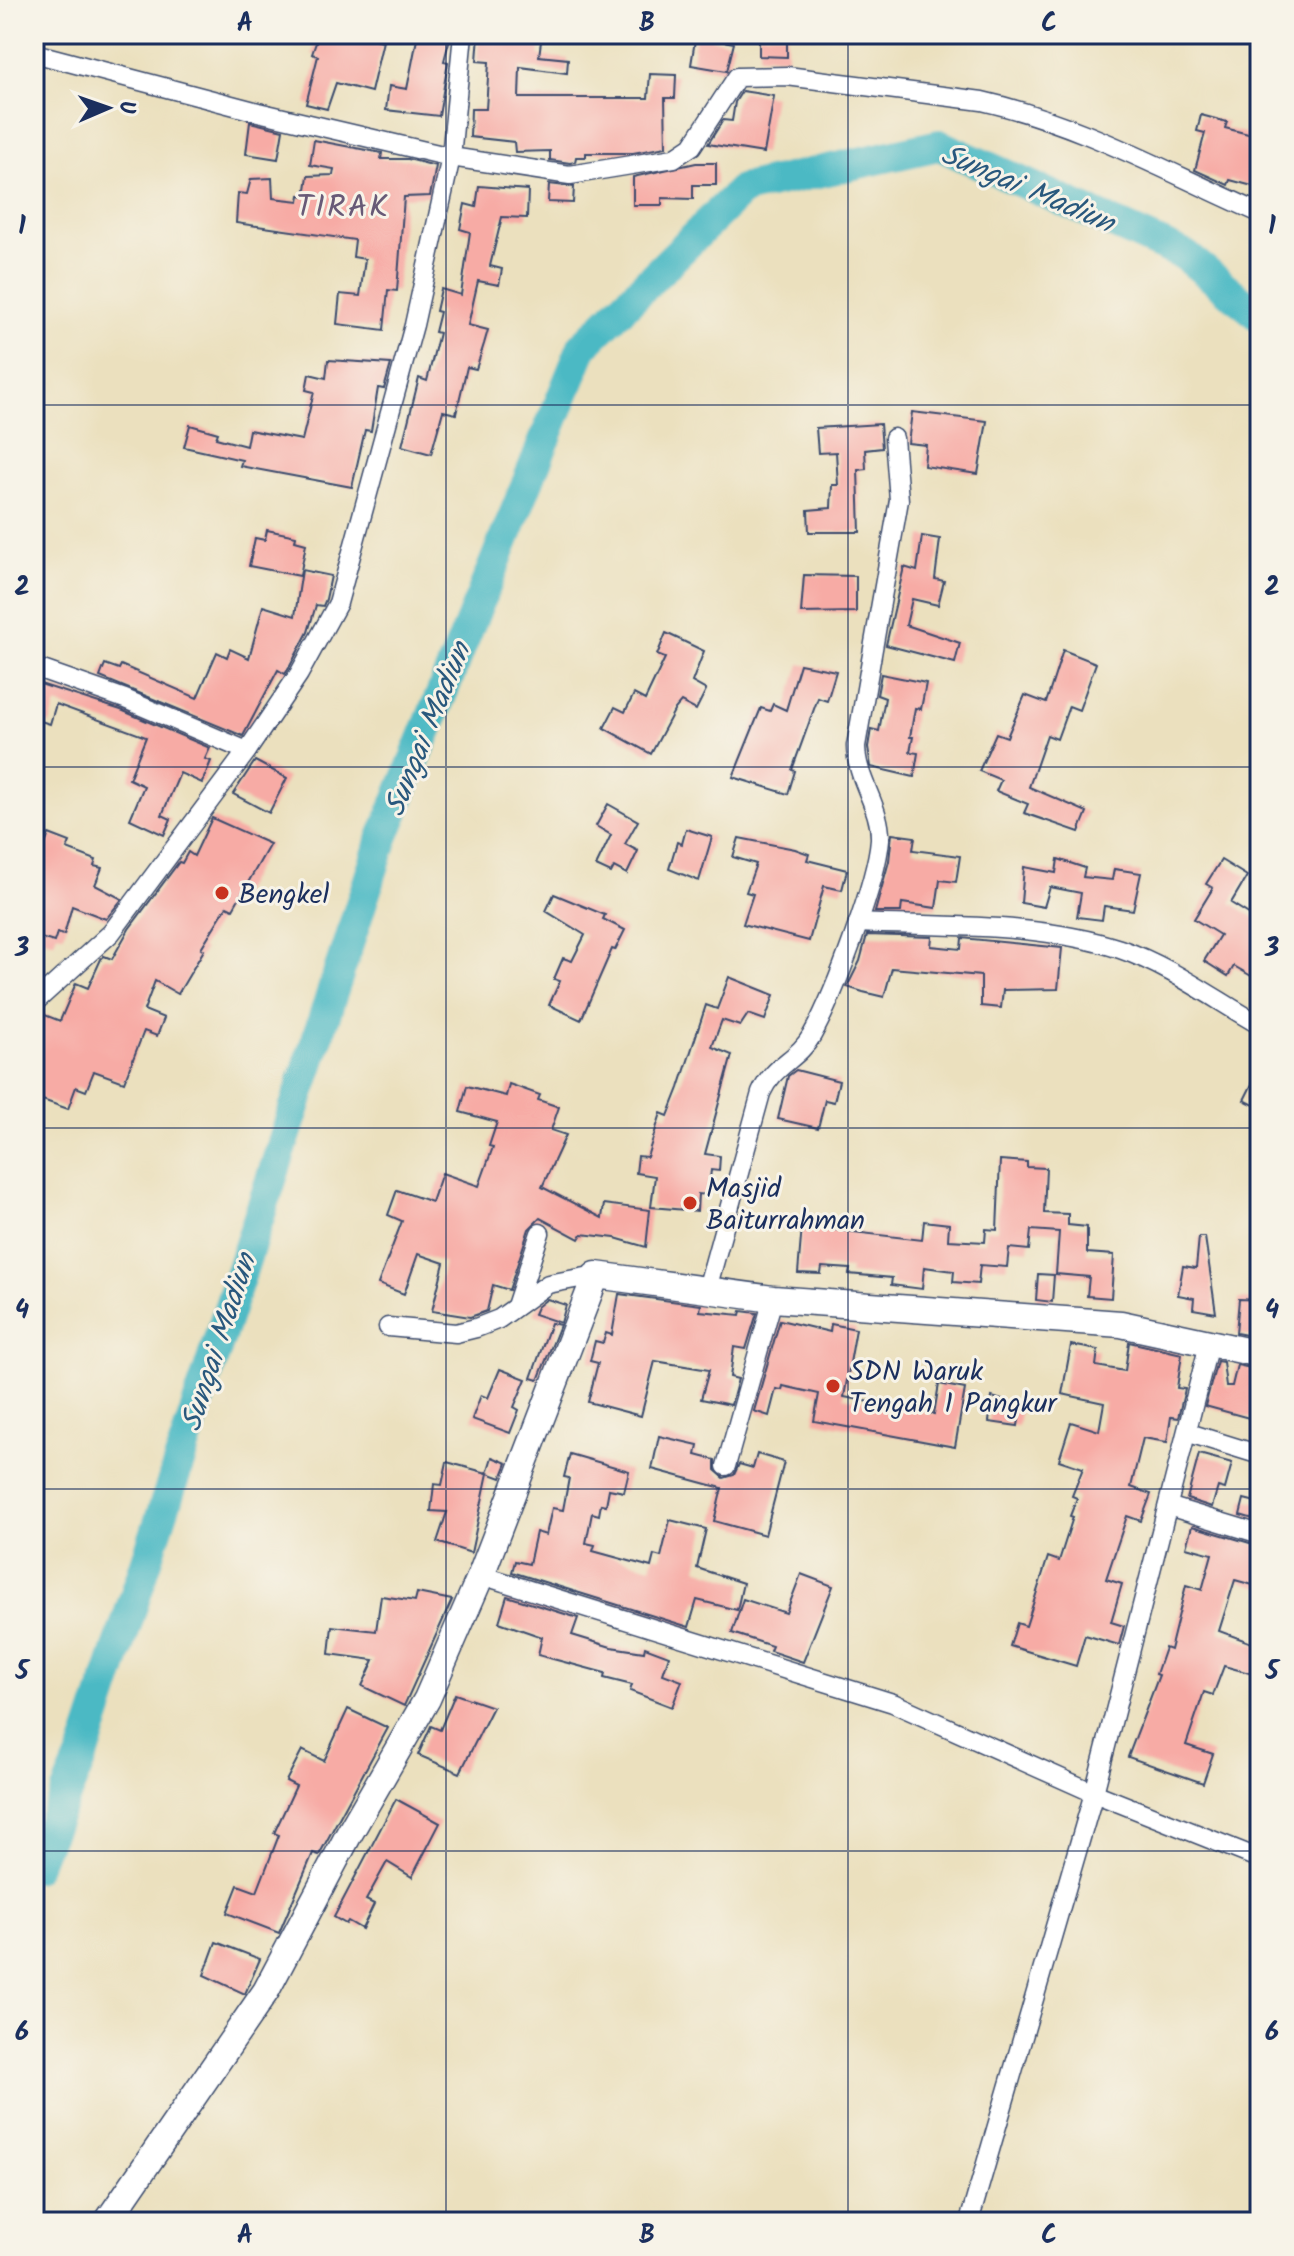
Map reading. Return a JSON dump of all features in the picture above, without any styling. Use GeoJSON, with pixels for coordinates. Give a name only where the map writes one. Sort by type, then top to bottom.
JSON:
{"type":"FeatureCollection","features":[{"type":"Feature","properties":{"kind":"street"},"geometry":{"type":"LineString","coordinates":[[34,1003],[111,933],[247,751],[299,674],[338,603],[414,325],[451,157],[463,34]]}},
{"type":"Feature","properties":{"kind":"street"},"geometry":{"type":"LineString","coordinates":[[34,53],[258,112],[451,157],[570,175],[674,158],[692,146],[737,77],[787,76],[1014,109],[1100,139],[1260,213]]}},
{"type":"Feature","properties":{"kind":"street"},"geometry":{"type":"LineString","coordinates":[[707,1289],[761,1093],[769,1076],[812,1036],[858,923],[880,841],[879,822],[858,773],[856,746],[899,500],[894,438]]}},
{"type":"Feature","properties":{"kind":"street"},"geometry":{"type":"LineString","coordinates":[[34,667],[125,699],[247,751]]}},
{"type":"Feature","properties":{"kind":"street"},"geometry":{"type":"LineString","coordinates":[[858,923],[1032,932],[1087,940],[1152,962],[1260,1025]]}},
{"type":"Feature","properties":{"kind":"street"},"geometry":{"type":"LineString","coordinates":[[515,1308],[540,1233]]}},
{"type":"Feature","properties":{"kind":"street"},"geometry":{"type":"LineString","coordinates":[[107,2222],[266,1991],[348,1836],[427,1699],[481,1575],[596,1275]]}},
{"type":"Feature","properties":{"kind":"street"},"geometry":{"type":"LineString","coordinates":[[388,1327],[456,1333],[499,1319],[548,1284],[596,1275],[773,1299],[1121,1324],[1260,1354]]}},
{"type":"Feature","properties":{"kind":"street"},"geometry":{"type":"LineString","coordinates":[[726,1466],[773,1299]]}},
{"type":"Feature","properties":{"kind":"street"},"geometry":{"type":"LineString","coordinates":[[969,2222],[1094,1793],[1189,1433],[1209,1344]]}},
{"type":"Feature","properties":{"kind":"street"},"geometry":{"type":"LineString","coordinates":[[1189,1433],[1260,1455]]}},
{"type":"Feature","properties":{"kind":"street"},"geometry":{"type":"LineString","coordinates":[[1168,1506],[1260,1534]]}},
{"type":"Feature","properties":{"kind":"street"},"geometry":{"type":"LineString","coordinates":[[481,1575],[893,1703],[1094,1793],[1260,1859]]}},
{"type":"Feature","properties":{"kind":"building"},"geometry":{"type":"Polygon","coordinates":[[[319,34],[354,34],[383,41],[371,92],[336,83],[327,109],[306,104],[318,56],[312,54],[319,34]]]}},
{"type":"Feature","properties":{"kind":"building"},"geometry":{"type":"Polygon","coordinates":[[[418,34],[451,34],[444,61],[448,62],[439,116],[386,110],[389,86],[407,89],[418,34]]]}},
{"type":"Feature","properties":{"kind":"building"},"geometry":{"type":"Polygon","coordinates":[[[479,34],[542,34],[539,56],[568,59],[567,73],[520,67],[519,98],[648,98],[650,74],[676,75],[675,98],[665,98],[666,147],[633,153],[586,153],[586,157],[576,157],[575,162],[570,163],[550,160],[550,151],[515,152],[514,142],[470,137],[471,109],[486,109],[489,62],[477,61],[479,34]]]}},
{"type":"Feature","properties":{"kind":"building"},"geometry":{"type":"Polygon","coordinates":[[[696,34],[712,34],[711,39],[734,43],[727,71],[691,65],[696,34]]]}},
{"type":"Feature","properties":{"kind":"building"},"geometry":{"type":"Polygon","coordinates":[[[759,34],[787,34],[787,57],[759,56],[759,34]]]}},
{"type":"Feature","properties":{"kind":"building"},"geometry":{"type":"Polygon","coordinates":[[[742,91],[774,96],[764,153],[708,144],[723,120],[732,121],[735,102],[742,91]]]}},
{"type":"Feature","properties":{"kind":"building"},"geometry":{"type":"Polygon","coordinates":[[[1201,115],[1227,122],[1225,128],[1260,137],[1260,188],[1230,180],[1228,185],[1195,170],[1205,133],[1197,131],[1201,115]]]}},
{"type":"Feature","properties":{"kind":"building"},"geometry":{"type":"Polygon","coordinates":[[[250,122],[283,130],[278,159],[246,154],[250,122]]]}},
{"type":"Feature","properties":{"kind":"building"},"geometry":{"type":"Polygon","coordinates":[[[314,140],[382,153],[381,159],[408,159],[436,166],[430,196],[404,197],[397,291],[388,290],[384,330],[337,324],[340,294],[360,296],[365,259],[353,257],[355,240],[236,223],[238,193],[247,194],[251,179],[272,178],[273,198],[299,201],[300,195],[305,196],[308,176],[333,175],[334,169],[310,165],[314,140]]]}},
{"type":"Feature","properties":{"kind":"building"},"geometry":{"type":"Polygon","coordinates":[[[696,163],[716,163],[716,185],[693,185],[693,199],[662,198],[662,205],[633,205],[633,177],[696,163]]]}},
{"type":"Feature","properties":{"kind":"building"},"geometry":{"type":"Polygon","coordinates":[[[549,184],[574,187],[573,203],[548,202],[549,184]]]}},
{"type":"Feature","properties":{"kind":"building"},"geometry":{"type":"Polygon","coordinates":[[[479,186],[528,190],[527,218],[502,217],[490,266],[502,269],[499,285],[478,281],[468,325],[488,330],[484,344],[476,369],[467,367],[456,414],[443,411],[431,454],[402,446],[419,378],[427,381],[439,333],[435,332],[441,289],[461,295],[470,232],[460,229],[465,204],[476,207],[479,186]]]}},
{"type":"Feature","properties":{"kind":"building"},"geometry":{"type":"Polygon","coordinates":[[[328,360],[391,364],[384,389],[378,388],[371,431],[365,430],[352,487],[240,466],[242,460],[184,447],[190,425],[218,433],[216,438],[246,446],[249,430],[302,440],[314,392],[306,390],[309,374],[326,378],[328,360]]]}},
{"type":"Feature","properties":{"kind":"building"},"geometry":{"type":"Polygon","coordinates":[[[912,412],[987,421],[978,474],[924,466],[926,445],[908,443],[912,412]]]}},
{"type":"Feature","properties":{"kind":"building"},"geometry":{"type":"Polygon","coordinates":[[[880,424],[882,448],[865,450],[866,469],[858,470],[860,532],[809,532],[808,510],[831,508],[832,485],[838,485],[836,452],[818,453],[816,428],[880,424]]]}},
{"type":"Feature","properties":{"kind":"building"},"geometry":{"type":"Polygon","coordinates":[[[267,530],[296,536],[295,541],[306,544],[300,576],[249,566],[255,538],[265,540],[267,530]]]}},
{"type":"Feature","properties":{"kind":"building"},"geometry":{"type":"Polygon","coordinates":[[[922,536],[940,539],[935,579],[944,581],[938,605],[912,599],[906,625],[960,643],[955,663],[886,645],[904,567],[917,571],[922,536]]]}},
{"type":"Feature","properties":{"kind":"building"},"geometry":{"type":"Polygon","coordinates":[[[302,570],[331,576],[326,599],[323,606],[316,605],[308,632],[289,668],[285,674],[278,670],[243,736],[100,677],[105,664],[119,669],[121,665],[197,698],[217,652],[227,657],[230,649],[249,658],[263,606],[295,616],[302,570]]]}},
{"type":"Feature","properties":{"kind":"building"},"geometry":{"type":"Polygon","coordinates":[[[804,575],[856,576],[856,612],[801,613],[804,575]]]}},
{"type":"Feature","properties":{"kind":"building"},"geometry":{"type":"Polygon","coordinates":[[[666,633],[704,651],[692,682],[706,690],[696,710],[681,702],[651,754],[604,728],[615,707],[625,712],[634,694],[645,700],[665,658],[657,655],[666,633]]]}},
{"type":"Feature","properties":{"kind":"building"},"geometry":{"type":"Polygon","coordinates":[[[1063,650],[1096,663],[1079,710],[1069,706],[1057,739],[1047,735],[1029,787],[1087,812],[1079,832],[1024,813],[1028,804],[996,791],[1001,780],[979,771],[996,733],[1007,737],[1025,695],[1046,703],[1063,650]]]}},
{"type":"Feature","properties":{"kind":"building"},"geometry":{"type":"Polygon","coordinates":[[[800,664],[836,671],[827,701],[818,698],[792,770],[795,771],[788,794],[733,777],[761,708],[770,711],[773,704],[786,710],[800,664]]]}},
{"type":"Feature","properties":{"kind":"building"},"geometry":{"type":"Polygon","coordinates":[[[881,674],[926,683],[921,709],[915,708],[910,737],[913,737],[910,752],[918,753],[914,777],[871,767],[868,747],[871,729],[879,731],[885,698],[877,695],[881,674]]]}},
{"type":"Feature","properties":{"kind":"building"},"geometry":{"type":"Polygon","coordinates":[[[34,682],[121,710],[210,748],[205,759],[211,761],[202,783],[180,773],[162,815],[171,819],[164,835],[130,819],[144,786],[129,779],[146,737],[56,704],[50,724],[34,719],[34,682]]]}},
{"type":"Feature","properties":{"kind":"building"},"geometry":{"type":"Polygon","coordinates":[[[255,761],[287,778],[269,813],[233,794],[255,761]]]}},
{"type":"Feature","properties":{"kind":"building"},"geometry":{"type":"Polygon","coordinates":[[[608,804],[638,821],[625,844],[638,851],[627,874],[614,867],[611,873],[596,866],[611,835],[596,826],[608,804]]]}},
{"type":"Feature","properties":{"kind":"building"},"geometry":{"type":"Polygon","coordinates":[[[212,818],[270,844],[233,909],[227,906],[201,948],[204,950],[178,994],[155,981],[144,1010],[164,1018],[157,1036],[144,1031],[124,1082],[94,1071],[86,1091],[76,1087],[68,1109],[34,1097],[34,1015],[40,1013],[60,1021],[76,983],[88,988],[101,959],[104,956],[112,959],[129,929],[179,862],[182,863],[188,852],[194,856],[212,818]]]}},
{"type":"Feature","properties":{"kind":"building"},"geometry":{"type":"Polygon","coordinates":[[[686,829],[712,837],[699,881],[669,869],[677,842],[682,844],[686,829]]]}},
{"type":"Feature","properties":{"kind":"building"},"geometry":{"type":"Polygon","coordinates":[[[49,834],[70,842],[67,849],[96,860],[94,866],[102,868],[95,885],[122,899],[106,919],[72,906],[64,935],[57,933],[54,942],[34,936],[34,865],[37,866],[49,834]]]}},
{"type":"Feature","properties":{"kind":"building"},"geometry":{"type":"Polygon","coordinates":[[[892,834],[915,837],[913,850],[960,856],[956,882],[940,880],[936,908],[902,903],[901,912],[875,912],[889,861],[892,834]]]}},
{"type":"Feature","properties":{"kind":"building"},"geometry":{"type":"Polygon","coordinates":[[[739,838],[795,849],[809,854],[807,860],[847,870],[842,890],[824,886],[809,941],[743,924],[753,894],[746,892],[756,864],[733,857],[739,838]]]}},
{"type":"Feature","properties":{"kind":"building"},"geometry":{"type":"Polygon","coordinates":[[[1058,859],[1085,868],[1083,877],[1112,880],[1114,869],[1141,873],[1133,910],[1104,906],[1102,920],[1077,917],[1081,893],[1050,887],[1044,907],[1021,903],[1024,867],[1056,873],[1058,859]]]}},
{"type":"Feature","properties":{"kind":"building"},"geometry":{"type":"Polygon","coordinates":[[[1221,860],[1247,876],[1231,903],[1260,921],[1260,981],[1234,966],[1228,976],[1204,961],[1220,935],[1194,919],[1213,888],[1206,884],[1221,860]]]}},
{"type":"Feature","properties":{"kind":"building"},"geometry":{"type":"Polygon","coordinates":[[[554,894],[605,915],[603,919],[625,930],[615,950],[612,949],[581,1020],[549,1005],[560,981],[554,979],[563,958],[572,961],[585,935],[546,911],[554,894]]]}},
{"type":"Feature","properties":{"kind":"building"},"geometry":{"type":"Polygon","coordinates":[[[867,935],[932,937],[931,946],[961,949],[962,938],[1062,948],[1058,989],[1003,990],[1001,1008],[981,1006],[981,976],[892,968],[884,997],[863,992],[847,987],[860,961],[867,935]]]}},
{"type":"Feature","properties":{"kind":"building"},"geometry":{"type":"Polygon","coordinates":[[[729,977],[774,995],[765,1020],[748,1014],[740,1026],[722,1020],[712,1047],[732,1055],[705,1154],[720,1156],[719,1171],[711,1170],[708,1195],[698,1194],[697,1211],[651,1207],[655,1176],[636,1173],[638,1156],[647,1157],[661,1113],[668,1116],[706,1005],[717,1009],[729,977]]]}},
{"type":"Feature","properties":{"kind":"building"},"geometry":{"type":"Polygon","coordinates":[[[1260,1068],[1260,1108],[1244,1100],[1260,1068]]]}},
{"type":"Feature","properties":{"kind":"building"},"geometry":{"type":"Polygon","coordinates":[[[796,1070],[839,1081],[834,1102],[825,1100],[818,1128],[778,1119],[788,1076],[796,1070]]]}},
{"type":"Feature","properties":{"kind":"building"},"geometry":{"type":"Polygon","coordinates":[[[509,1084],[540,1095],[538,1100],[559,1107],[551,1130],[566,1135],[542,1187],[602,1218],[604,1204],[650,1210],[646,1247],[615,1238],[582,1234],[579,1239],[540,1218],[529,1229],[509,1290],[493,1285],[487,1311],[470,1317],[432,1311],[444,1263],[418,1254],[404,1294],[378,1284],[402,1221],[388,1215],[397,1190],[432,1202],[442,1173],[479,1186],[493,1147],[489,1146],[497,1122],[460,1112],[467,1086],[506,1096],[509,1084]]]}},
{"type":"Feature","properties":{"kind":"building"},"geometry":{"type":"Polygon","coordinates":[[[1000,1160],[1027,1162],[1027,1167],[1046,1168],[1044,1213],[1068,1214],[1068,1225],[1087,1227],[1087,1253],[1114,1255],[1111,1298],[1087,1296],[1089,1277],[1056,1274],[1059,1232],[1031,1230],[1029,1250],[1009,1248],[1007,1267],[980,1265],[978,1284],[953,1282],[954,1271],[924,1267],[922,1289],[891,1285],[892,1278],[849,1274],[850,1269],[822,1267],[821,1274],[798,1273],[802,1226],[922,1240],[924,1221],[949,1224],[948,1240],[985,1242],[986,1229],[997,1230],[1000,1160]]]}},
{"type":"Feature","properties":{"kind":"building"},"geometry":{"type":"Polygon","coordinates":[[[1199,1237],[1205,1237],[1216,1313],[1193,1309],[1194,1298],[1178,1295],[1183,1266],[1196,1268],[1199,1237]]]}},
{"type":"Feature","properties":{"kind":"building"},"geometry":{"type":"Polygon","coordinates":[[[1038,1274],[1054,1275],[1052,1302],[1036,1300],[1038,1274]]]}},
{"type":"Feature","properties":{"kind":"building"},"geometry":{"type":"Polygon","coordinates":[[[619,1294],[701,1305],[700,1311],[740,1315],[741,1311],[757,1313],[746,1349],[734,1347],[730,1377],[738,1379],[731,1405],[701,1399],[709,1370],[655,1361],[641,1416],[588,1402],[598,1363],[590,1361],[595,1341],[603,1343],[606,1333],[612,1335],[619,1294]]]}},
{"type":"Feature","properties":{"kind":"building"},"geometry":{"type":"Polygon","coordinates":[[[547,1299],[566,1305],[561,1323],[534,1314],[547,1299]]]}},
{"type":"Feature","properties":{"kind":"building"},"geometry":{"type":"Polygon","coordinates":[[[1239,1299],[1260,1300],[1257,1337],[1236,1333],[1239,1299]]]}},
{"type":"Feature","properties":{"kind":"building","name":"SDN Waruk Tengah 1 Pangkur"},"geometry":{"type":"Polygon","coordinates":[[[780,1320],[830,1332],[831,1324],[856,1329],[844,1397],[934,1414],[939,1384],[965,1389],[955,1447],[814,1421],[819,1394],[783,1386],[782,1390],[776,1389],[769,1416],[754,1411],[780,1320]]]}},
{"type":"Feature","properties":{"kind":"building"},"geometry":{"type":"Polygon","coordinates":[[[551,1323],[560,1325],[538,1380],[531,1378],[551,1323]]]}},
{"type":"Feature","properties":{"kind":"building"},"geometry":{"type":"Polygon","coordinates":[[[1129,1342],[1182,1354],[1177,1388],[1185,1389],[1178,1418],[1171,1417],[1167,1442],[1143,1438],[1131,1487],[1151,1494],[1141,1521],[1127,1516],[1106,1579],[1122,1584],[1111,1622],[1124,1626],[1119,1645],[1085,1635],[1076,1666],[1010,1646],[1017,1623],[1026,1626],[1048,1557],[1059,1561],[1073,1517],[1070,1516],[1077,1498],[1072,1496],[1083,1468],[1059,1460],[1071,1422],[1099,1431],[1104,1403],[1062,1394],[1071,1345],[1098,1350],[1096,1366],[1125,1371],[1129,1342]]]}},
{"type":"Feature","properties":{"kind":"building"},"geometry":{"type":"Polygon","coordinates":[[[1217,1361],[1223,1362],[1226,1386],[1232,1386],[1237,1365],[1260,1370],[1260,1421],[1205,1406],[1217,1361]]]}},
{"type":"Feature","properties":{"kind":"building"},"geometry":{"type":"Polygon","coordinates":[[[500,1369],[526,1379],[514,1407],[519,1410],[510,1433],[472,1419],[481,1395],[488,1398],[500,1369]]]}},
{"type":"Feature","properties":{"kind":"building"},"geometry":{"type":"Polygon","coordinates":[[[992,1397],[1021,1406],[1018,1426],[989,1422],[992,1397]]]}},
{"type":"Feature","properties":{"kind":"building"},"geometry":{"type":"Polygon","coordinates":[[[659,1436],[698,1445],[696,1455],[715,1460],[715,1470],[724,1478],[734,1475],[739,1464],[753,1468],[757,1454],[784,1462],[765,1535],[714,1521],[722,1488],[652,1469],[659,1436]]]}},
{"type":"Feature","properties":{"kind":"building"},"geometry":{"type":"Polygon","coordinates":[[[570,1454],[629,1471],[624,1492],[609,1489],[606,1505],[601,1504],[599,1515],[592,1513],[586,1543],[595,1545],[593,1551],[651,1567],[654,1555],[661,1557],[670,1520],[706,1529],[697,1568],[743,1583],[737,1610],[697,1600],[689,1627],[512,1572],[515,1561],[529,1564],[536,1532],[546,1535],[552,1508],[563,1510],[569,1478],[564,1477],[570,1454]]]}},
{"type":"Feature","properties":{"kind":"building"},"geometry":{"type":"Polygon","coordinates":[[[1199,1454],[1232,1463],[1225,1489],[1218,1487],[1212,1507],[1187,1499],[1199,1454]]]}},
{"type":"Feature","properties":{"kind":"building"},"geometry":{"type":"Polygon","coordinates":[[[492,1457],[507,1463],[501,1478],[488,1473],[471,1553],[437,1542],[447,1512],[431,1511],[434,1484],[442,1485],[447,1462],[487,1473],[492,1457]]]}},
{"type":"Feature","properties":{"kind":"building"},"geometry":{"type":"Polygon","coordinates":[[[1244,1499],[1260,1503],[1260,1521],[1240,1515],[1244,1499]]]}},
{"type":"Feature","properties":{"kind":"building"},"geometry":{"type":"Polygon","coordinates":[[[1192,1526],[1260,1546],[1260,1587],[1235,1580],[1219,1631],[1260,1646],[1260,1676],[1224,1666],[1213,1695],[1204,1692],[1186,1745],[1213,1754],[1203,1783],[1128,1757],[1159,1675],[1156,1674],[1165,1648],[1170,1650],[1186,1585],[1202,1590],[1212,1554],[1186,1547],[1192,1526]]]}},
{"type":"Feature","properties":{"kind":"building"},"geometry":{"type":"Polygon","coordinates":[[[801,1574],[833,1586],[803,1662],[770,1651],[772,1646],[732,1633],[743,1599],[786,1613],[801,1574]]]}},
{"type":"Feature","properties":{"kind":"building"},"geometry":{"type":"Polygon","coordinates":[[[417,1593],[452,1600],[404,1706],[362,1686],[374,1660],[329,1654],[332,1626],[376,1631],[381,1596],[415,1601],[417,1593]]]}},
{"type":"Feature","properties":{"kind":"building"},"geometry":{"type":"Polygon","coordinates":[[[507,1596],[578,1618],[572,1635],[611,1647],[644,1652],[645,1647],[669,1656],[663,1674],[682,1681],[672,1707],[630,1691],[632,1685],[604,1678],[605,1673],[538,1655],[542,1637],[499,1622],[507,1596]]]}},
{"type":"Feature","properties":{"kind":"building"},"geometry":{"type":"Polygon","coordinates":[[[455,1694],[493,1707],[460,1773],[418,1755],[431,1726],[440,1730],[455,1694]]]}},
{"type":"Feature","properties":{"kind":"building"},"geometry":{"type":"Polygon","coordinates":[[[348,1709],[388,1728],[319,1855],[313,1853],[279,1933],[227,1913],[238,1885],[257,1892],[279,1835],[274,1833],[296,1786],[286,1781],[302,1750],[324,1761],[348,1709]]]}},
{"type":"Feature","properties":{"kind":"building"},"geometry":{"type":"Polygon","coordinates":[[[396,1799],[440,1823],[412,1877],[387,1862],[366,1900],[374,1904],[362,1929],[348,1921],[346,1924],[334,1917],[396,1799]]]}},
{"type":"Feature","properties":{"kind":"building"},"geometry":{"type":"Polygon","coordinates":[[[216,1942],[260,1959],[245,1994],[204,1975],[216,1942]]]}},
{"type":"Feature","properties":{"kind":"waterway","name":"Sungai Madiun"},"geometry":{"type":"LineString","coordinates":[[34,1867],[85,1750],[382,840],[583,346],[743,189],[939,145],[1186,256],[1260,316]]}},
{"type":"Feature","properties":{"kind":"place","name":"Bengkel"},"geometry":{"type":"Point","coordinates":[222,893]}},
{"type":"Feature","properties":{"kind":"place","name":"Masjid Baiturrahman"},"geometry":{"type":"Point","coordinates":[690,1203]}},
{"type":"Feature","properties":{"kind":"place","name":"SDN Waruk Tengah 1 Pangkur"},"geometry":{"type":"Point","coordinates":[833,1386]}},
{"type":"Feature","properties":{"kind":"district","name":"TIRAK"},"geometry":{"type":"Point","coordinates":[343,206]}}]}
